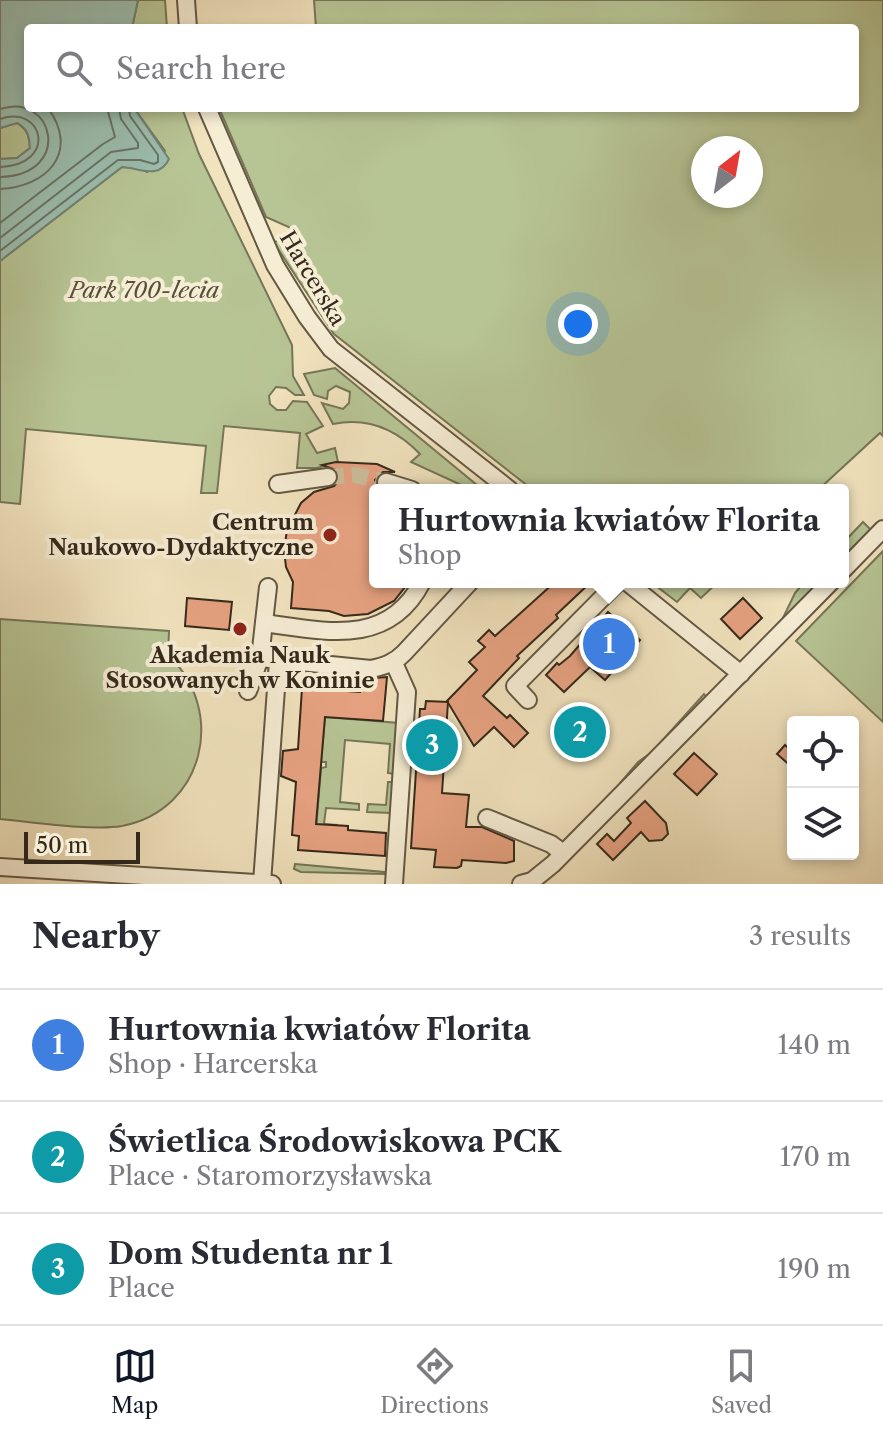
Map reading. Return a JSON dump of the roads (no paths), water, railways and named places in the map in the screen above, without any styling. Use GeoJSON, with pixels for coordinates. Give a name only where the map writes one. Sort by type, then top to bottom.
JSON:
{"type":"FeatureCollection","features":[{"type":"Feature","properties":{"kind":"street"},"geometry":{"type":"LineString","coordinates":[[186,0],[188,24]]}},
{"type":"Feature","properties":{"kind":"street","name":"Harcerska"},"geometry":{"type":"LineString","coordinates":[[209,112],[275,265],[331,349],[502,484]]}},
{"type":"Feature","properties":{"kind":"street"},"geometry":{"type":"LineString","coordinates":[[278,484],[328,477]]}},
{"type":"Feature","properties":{"kind":"street"},"geometry":{"type":"LineString","coordinates":[[386,482],[392,484]]}},
{"type":"Feature","properties":{"kind":"street"},"geometry":{"type":"LineString","coordinates":[[849,564],[883,529]]}},
{"type":"Feature","properties":{"kind":"street"},"geometry":{"type":"LineString","coordinates":[[248,691],[260,658],[268,587]]}},
{"type":"Feature","properties":{"kind":"street"},"geometry":{"type":"LineString","coordinates":[[264,623],[344,632],[373,628],[399,611],[417,588]]}},
{"type":"Feature","properties":{"kind":"street"},"geometry":{"type":"LineString","coordinates":[[260,658],[371,669],[394,663],[464,588]]}},
{"type":"Feature","properties":{"kind":"street"},"geometry":{"type":"LineString","coordinates":[[528,700],[515,686],[612,588]]}},
{"type":"Feature","properties":{"kind":"street"},"geometry":{"type":"LineString","coordinates":[[634,588],[741,674]]}},
{"type":"Feature","properties":{"kind":"street"},"geometry":{"type":"LineString","coordinates":[[529,883],[563,853],[825,588]]}},
{"type":"Feature","properties":{"kind":"street"},"geometry":{"type":"LineString","coordinates":[[262,883],[278,661]]}},
{"type":"Feature","properties":{"kind":"street"},"geometry":{"type":"LineString","coordinates":[[394,663],[407,692],[394,884]]}},
{"type":"Feature","properties":{"kind":"street"},"geometry":{"type":"LineString","coordinates":[[487,818],[551,844],[563,853]]}},
{"type":"Feature","properties":{"kind":"street"},"geometry":{"type":"LineString","coordinates":[[0,867],[272,884]]}},
{"type":"Feature","properties":{"kind":"water"},"geometry":{"type":"Polygon","coordinates":[[[0,0],[138,0],[133,24],[24,24],[24,112],[137,112],[169,159],[165,165],[154,171],[122,167],[0,261],[0,159],[17,158],[30,148],[27,133],[21,125],[17,123],[0,128],[0,0]]]}},
{"type":"Feature","properties":{"kind":"tunnel"},"geometry":{"type":"LineString","coordinates":[[328,477],[355,475],[386,482]]}},
{"type":"Feature","properties":{"kind":"place","name":"Centrum Naukowo-Dydaktyczne"},"geometry":{"type":"Point","coordinates":[330,535]}},
{"type":"Feature","properties":{"kind":"place","name":"Akademia Nauk Stosowanych w Koninie"},"geometry":{"type":"Point","coordinates":[240,629]}},
{"type":"Feature","properties":{"kind":"place","name":"Hurtownia kwiatów Florita"},"geometry":{"type":"Point","coordinates":[609,644]}},
{"type":"Feature","properties":{"kind":"place","name":"Świetlica Środowiskowa PCK"},"geometry":{"type":"Point","coordinates":[580,732]}},
{"type":"Feature","properties":{"kind":"place","name":"Dom Studenta nr 1"},"geometry":{"type":"Point","coordinates":[432,745]}},
{"type":"Feature","properties":{"kind":"park label","name":"Park 700-lecia"},"geometry":{"type":"Point","coordinates":[144,290]}}]}
